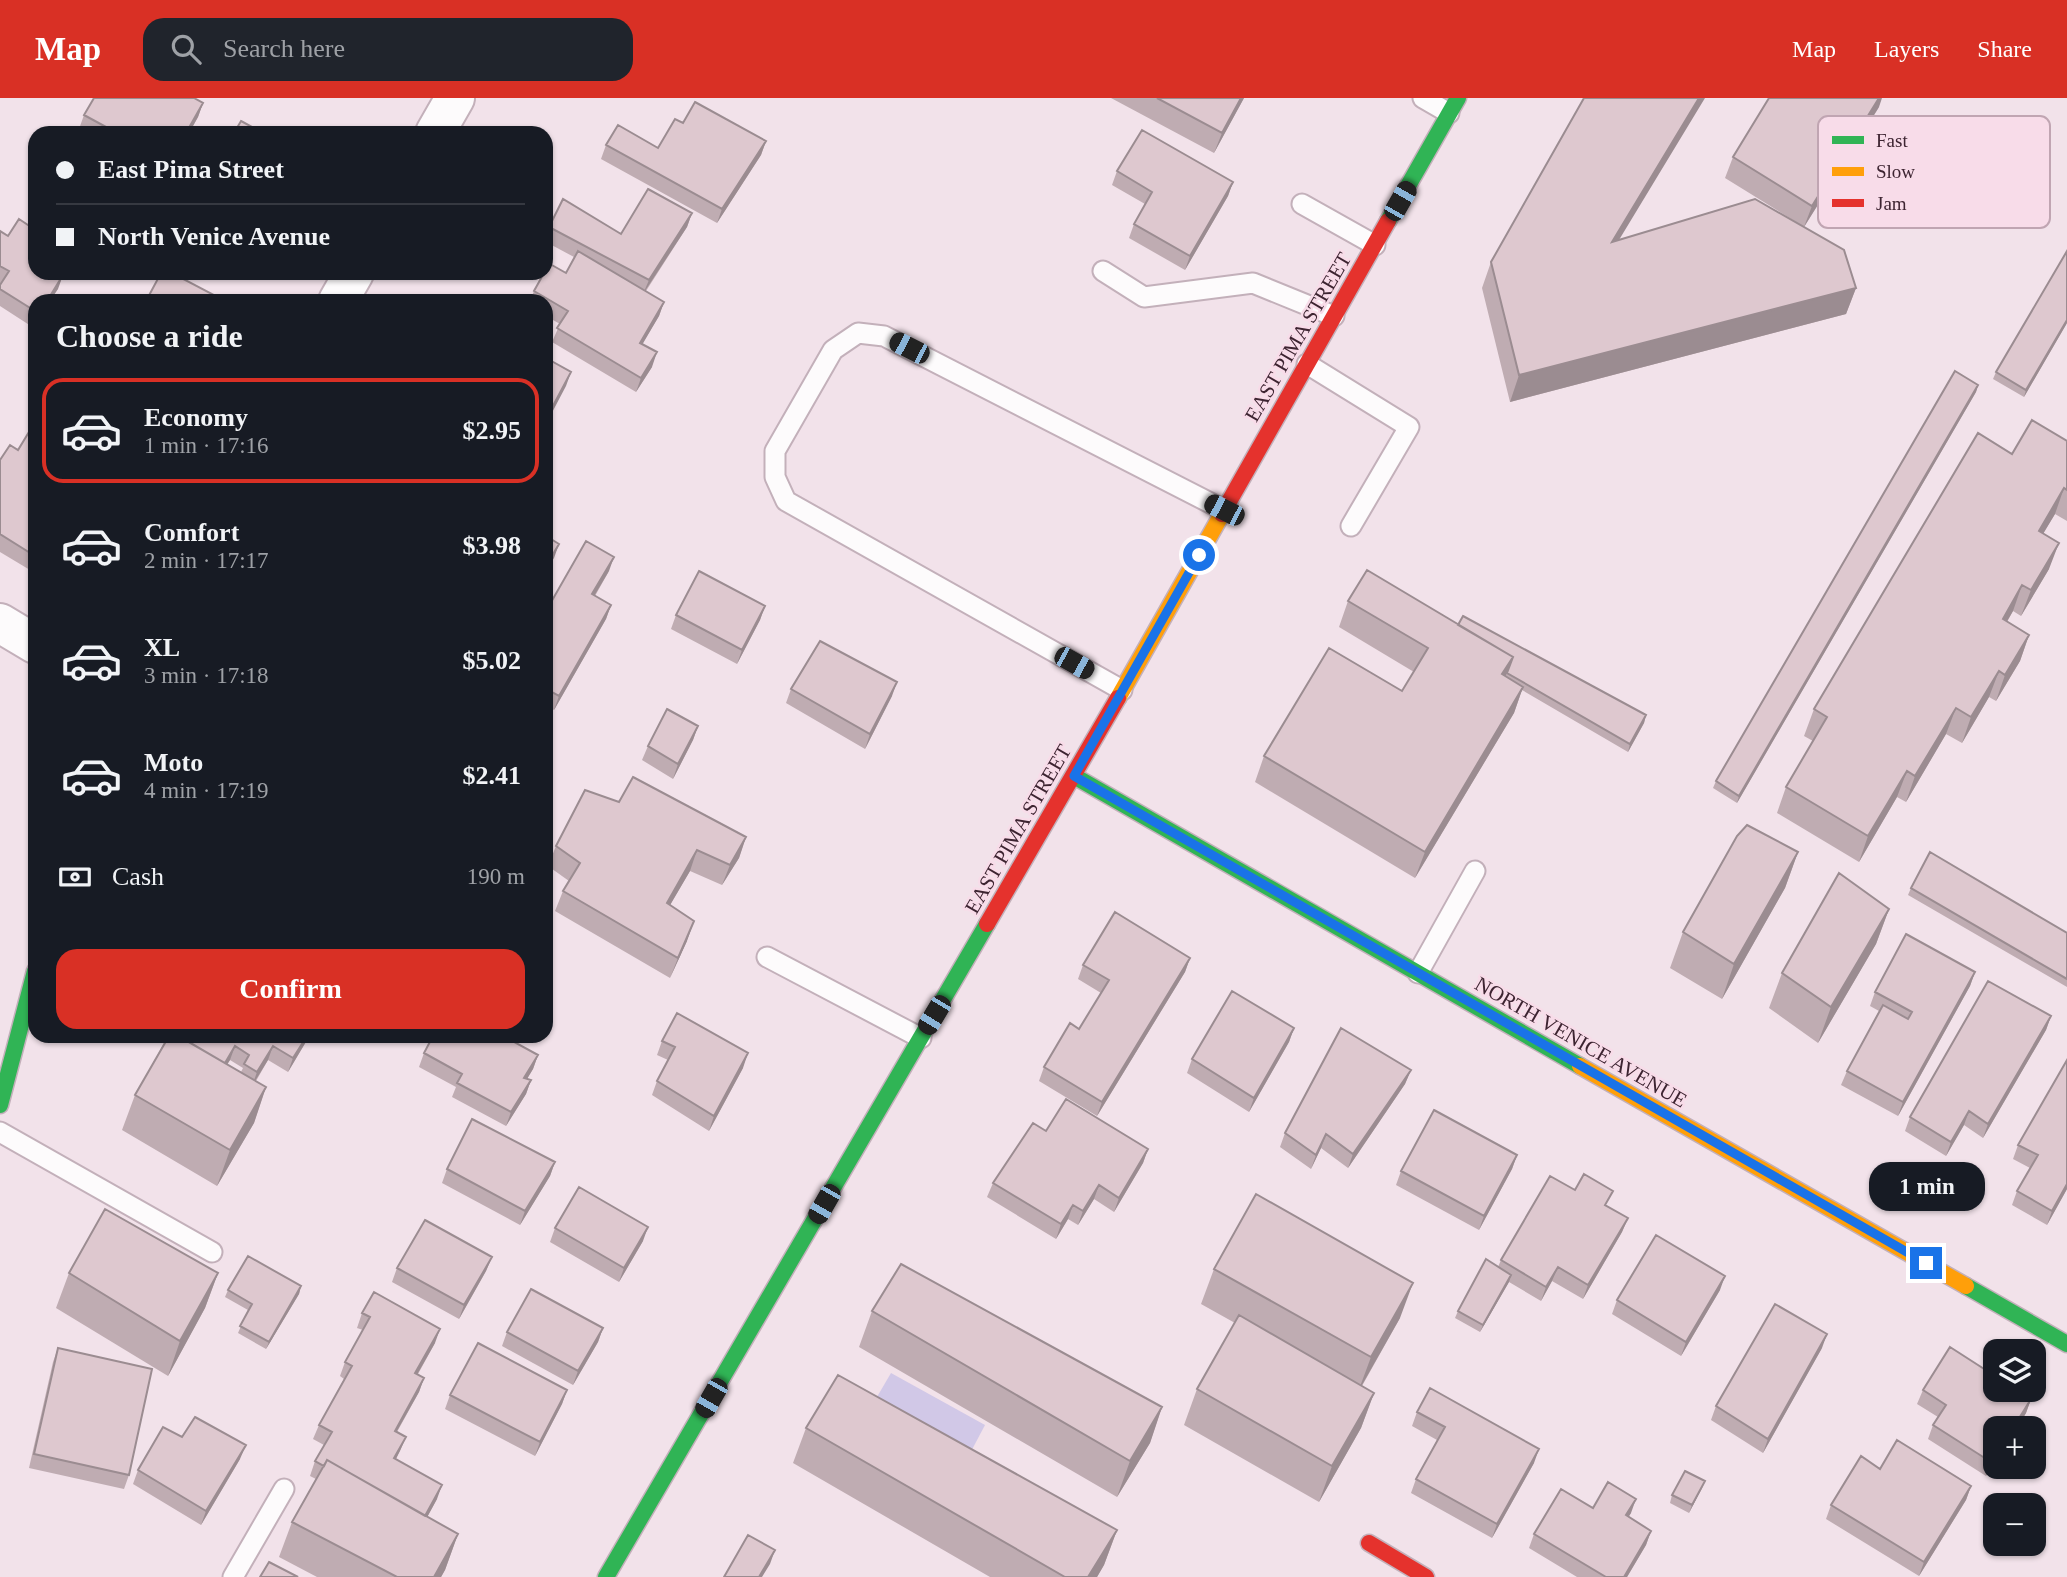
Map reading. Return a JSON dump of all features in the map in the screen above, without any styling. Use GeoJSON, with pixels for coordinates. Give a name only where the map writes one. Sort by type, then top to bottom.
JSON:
{"type":"FeatureCollection","features":[{"type":"Feature","properties":{"kind":"street"},"geometry":{"type":"LineString","coordinates":[[439,126],[455,98]]}},
{"type":"Feature","properties":{"kind":"street","name":"EAST PIMA STREET"},"geometry":{"type":"LineString","coordinates":[[606,1577],[1074,776],[1453,105]]}},
{"type":"Feature","properties":{"kind":"street"},"geometry":{"type":"LineString","coordinates":[[0,623],[28,639]]}},
{"type":"Feature","properties":{"kind":"street","name":"NORTH VENICE AVENUE"},"geometry":{"type":"LineString","coordinates":[[1074,776],[2067,1345]]}},
{"type":"Feature","properties":{"kind":"street"},"geometry":{"type":"LineString","coordinates":[[0,1105],[28,998]]}},
{"type":"Feature","properties":{"kind":"street"},"geometry":{"type":"LineString","coordinates":[[1369,1543],[1426,1577]]}},
{"type":"Feature","properties":{"kind":"lane"},"geometry":{"type":"LineString","coordinates":[[1423,98],[1453,105]]}},
{"type":"Feature","properties":{"kind":"lane"},"geometry":{"type":"LineString","coordinates":[[1302,204],[1375,244]]}},
{"type":"Feature","properties":{"kind":"lane"},"geometry":{"type":"LineString","coordinates":[[1103,271],[1144,297],[1253,283],[1334,316]]}},
{"type":"Feature","properties":{"kind":"lane"},"geometry":{"type":"LineString","coordinates":[[1122,690],[786,501],[775,477],[775,451],[833,350],[858,334],[884,336],[1224,510]]}},
{"type":"Feature","properties":{"kind":"lane"},"geometry":{"type":"LineString","coordinates":[[1307,364],[1409,426],[1350,526]]}},
{"type":"Feature","properties":{"kind":"lane"},"geometry":{"type":"LineString","coordinates":[[1418,973],[1475,871]]}},
{"type":"Feature","properties":{"kind":"lane"},"geometry":{"type":"LineString","coordinates":[[766,957],[921,1038]]}},
{"type":"Feature","properties":{"kind":"lane"},"geometry":{"type":"LineString","coordinates":[[0,1132],[212,1252]]}},
{"type":"Feature","properties":{"kind":"lane"},"geometry":{"type":"LineString","coordinates":[[233,1577],[284,1489]]}},
{"type":"Feature","properties":{"kind":"shaded area"},"geometry":{"type":"Polygon","coordinates":[[[891,1373],[985,1425],[957,1478],[860,1426],[891,1373]]]}},
{"type":"Feature","properties":{"kind":"building"},"geometry":{"type":"Polygon","coordinates":[[[94,98],[194,98],[203,103],[190,126],[104,126],[84,115],[94,98]]]}},
{"type":"Feature","properties":{"kind":"building"},"geometry":{"type":"Polygon","coordinates":[[[1157,98],[1241,98],[1222,133],[1157,98]]]}},
{"type":"Feature","properties":{"kind":"building"},"geometry":{"type":"Polygon","coordinates":[[[1584,98],[1699,98],[1612,242],[1755,199],[1844,250],[1856,288],[1519,375],[1491,262],[1584,98]]]}},
{"type":"Feature","properties":{"kind":"building"},"geometry":{"type":"Polygon","coordinates":[[[1769,98],[1879,98],[1868,116],[1818,116],[1818,196],[1812,206],[1733,157],[1769,98]]]}},
{"type":"Feature","properties":{"kind":"building"},"geometry":{"type":"Polygon","coordinates":[[[695,102],[766,141],[722,209],[606,145],[618,125],[658,148],[675,119],[683,123],[695,102]]]}},
{"type":"Feature","properties":{"kind":"building"},"geometry":{"type":"Polygon","coordinates":[[[1142,130],[1233,182],[1190,256],[1134,224],[1152,192],[1117,171],[1142,130]]]}},
{"type":"Feature","properties":{"kind":"building"},"geometry":{"type":"Polygon","coordinates":[[[648,189],[692,213],[649,280],[553,229],[553,219],[563,199],[621,234],[648,189]]]}},
{"type":"Feature","properties":{"kind":"building"},"geometry":{"type":"Polygon","coordinates":[[[19,219],[28,225],[28,280],[60,280],[51,294],[28,294],[28,307],[0,289],[9,271],[0,266],[0,231],[8,236],[19,219]]]}},
{"type":"Feature","properties":{"kind":"building"},"geometry":{"type":"Polygon","coordinates":[[[578,251],[664,302],[640,343],[657,352],[641,378],[557,328],[568,311],[553,302],[553,294],[539,294],[534,291],[540,280],[553,280],[553,266],[566,273],[578,251]]]}},
{"type":"Feature","properties":{"kind":"building"},"geometry":{"type":"Polygon","coordinates":[[[2067,251],[2067,320],[2026,390],[1996,372],[2067,251]]]}},
{"type":"Feature","properties":{"kind":"building"},"geometry":{"type":"Polygon","coordinates":[[[157,280],[185,280],[212,294],[150,294],[157,280]]]}},
{"type":"Feature","properties":{"kind":"building"},"geometry":{"type":"Polygon","coordinates":[[[553,362],[571,372],[553,406],[553,362]]]}},
{"type":"Feature","properties":{"kind":"building"},"geometry":{"type":"Polygon","coordinates":[[[1955,371],[1978,385],[1739,796],[1716,781],[1955,371]]]}},
{"type":"Feature","properties":{"kind":"building"},"geometry":{"type":"Polygon","coordinates":[[[2032,420],[2067,441],[2067,490],[2064,488],[2039,531],[2059,543],[2031,590],[2022,585],[2003,619],[2029,635],[2005,675],[1999,671],[1971,717],[1956,708],[1915,776],[1907,771],[1868,836],[1786,787],[1827,717],[1814,709],[1978,433],[2012,454],[2032,420]]]}},
{"type":"Feature","properties":{"kind":"building"},"geometry":{"type":"Polygon","coordinates":[[[28,434],[28,552],[0,534],[0,460],[10,445],[18,450],[28,434]]]}},
{"type":"Feature","properties":{"kind":"building"},"geometry":{"type":"Polygon","coordinates":[[[553,540],[559,544],[553,554],[553,540]]]}},
{"type":"Feature","properties":{"kind":"building"},"geometry":{"type":"Polygon","coordinates":[[[586,541],[614,557],[592,594],[611,605],[559,696],[553,693],[553,599],[586,541]]]}},
{"type":"Feature","properties":{"kind":"building"},"geometry":{"type":"Polygon","coordinates":[[[1367,570],[1513,657],[1502,674],[1523,687],[1425,852],[1264,756],[1329,648],[1402,691],[1428,648],[1348,601],[1367,570]]]}},
{"type":"Feature","properties":{"kind":"building"},"geometry":{"type":"Polygon","coordinates":[[[699,571],[765,606],[742,650],[676,615],[699,571]]]}},
{"type":"Feature","properties":{"kind":"building"},"geometry":{"type":"Polygon","coordinates":[[[1463,616],[1646,715],[1630,744],[1507,673],[1513,657],[1458,625],[1463,616]]]}},
{"type":"Feature","properties":{"kind":"building"},"geometry":{"type":"Polygon","coordinates":[[[820,641],[897,682],[870,734],[791,689],[820,641]]]}},
{"type":"Feature","properties":{"kind":"building"},"geometry":{"type":"Polygon","coordinates":[[[667,709],[698,726],[678,764],[648,746],[667,709]]]}},
{"type":"Feature","properties":{"kind":"building"},"geometry":{"type":"Polygon","coordinates":[[[633,777],[746,837],[730,865],[697,850],[667,903],[694,921],[678,958],[563,891],[580,863],[556,846],[585,790],[619,802],[633,777]]]}},
{"type":"Feature","properties":{"kind":"building"},"geometry":{"type":"Polygon","coordinates":[[[1747,825],[1798,852],[1734,964],[1683,932],[1737,836],[1747,825]]]}},
{"type":"Feature","properties":{"kind":"building"},"geometry":{"type":"Polygon","coordinates":[[[1930,852],[2067,933],[2067,979],[1911,888],[1930,852]]]}},
{"type":"Feature","properties":{"kind":"building"},"geometry":{"type":"Polygon","coordinates":[[[1839,873],[1889,909],[1831,1007],[1782,973],[1839,873]]]}},
{"type":"Feature","properties":{"kind":"building"},"geometry":{"type":"Polygon","coordinates":[[[1115,912],[1190,958],[1102,1102],[1044,1067],[1070,1023],[1079,1029],[1109,980],[1083,965],[1115,912]]]}},
{"type":"Feature","properties":{"kind":"building"},"geometry":{"type":"Polygon","coordinates":[[[1906,934],[1975,972],[1903,1102],[1847,1071],[1883,1005],[1908,1019],[1912,1012],[1875,992],[1906,934]]]}},
{"type":"Feature","properties":{"kind":"building"},"geometry":{"type":"Polygon","coordinates":[[[1988,981],[2051,1016],[1988,1124],[1969,1111],[1951,1142],[1910,1117],[1988,981]]]}},
{"type":"Feature","properties":{"kind":"building"},"geometry":{"type":"Polygon","coordinates":[[[1232,991],[1294,1028],[1254,1098],[1192,1059],[1232,991]]]}},
{"type":"Feature","properties":{"kind":"building"},"geometry":{"type":"Polygon","coordinates":[[[677,1013],[748,1053],[714,1116],[657,1081],[675,1047],[662,1041],[677,1013]]]}},
{"type":"Feature","properties":{"kind":"building"},"geometry":{"type":"Polygon","coordinates":[[[1341,1028],[1411,1070],[1353,1154],[1326,1134],[1316,1155],[1285,1133],[1341,1028]]]}},
{"type":"Feature","properties":{"kind":"building"},"geometry":{"type":"Polygon","coordinates":[[[165,1043],[190,1043],[266,1087],[230,1150],[135,1095],[165,1043]]]}},
{"type":"Feature","properties":{"kind":"building"},"geometry":{"type":"Polygon","coordinates":[[[191,1043],[303,1043],[293,1058],[273,1046],[257,1072],[244,1064],[249,1055],[235,1046],[225,1063],[191,1043]]]}},
{"type":"Feature","properties":{"kind":"building"},"geometry":{"type":"Polygon","coordinates":[[[429,1043],[516,1043],[538,1055],[524,1078],[531,1080],[511,1112],[457,1083],[462,1074],[424,1053],[429,1043]]]}},
{"type":"Feature","properties":{"kind":"building"},"geometry":{"type":"Polygon","coordinates":[[[2067,1060],[2067,1184],[2052,1211],[2017,1191],[2038,1155],[2018,1145],[2067,1060]]]}},
{"type":"Feature","properties":{"kind":"building"},"geometry":{"type":"Polygon","coordinates":[[[1066,1099],[1148,1149],[1119,1198],[1099,1185],[1083,1211],[1073,1205],[1061,1224],[993,1183],[1033,1123],[1046,1131],[1066,1099]]]}},
{"type":"Feature","properties":{"kind":"building"},"geometry":{"type":"Polygon","coordinates":[[[1434,1110],[1517,1155],[1484,1216],[1401,1171],[1434,1110]]]}},
{"type":"Feature","properties":{"kind":"building"},"geometry":{"type":"Polygon","coordinates":[[[472,1119],[555,1162],[525,1211],[447,1169],[472,1119]]]}},
{"type":"Feature","properties":{"kind":"building"},"geometry":{"type":"Polygon","coordinates":[[[1584,1174],[1613,1191],[1605,1205],[1628,1218],[1588,1285],[1558,1267],[1546,1287],[1501,1260],[1550,1176],[1575,1190],[1584,1174]]]}},
{"type":"Feature","properties":{"kind":"building"},"geometry":{"type":"Polygon","coordinates":[[[579,1187],[648,1227],[624,1268],[555,1228],[579,1187]]]}},
{"type":"Feature","properties":{"kind":"building"},"geometry":{"type":"Polygon","coordinates":[[[1256,1194],[1413,1283],[1371,1357],[1214,1269],[1256,1194]]]}},
{"type":"Feature","properties":{"kind":"building"},"geometry":{"type":"Polygon","coordinates":[[[105,1209],[218,1273],[180,1341],[69,1273],[105,1209]]]}},
{"type":"Feature","properties":{"kind":"building"},"geometry":{"type":"Polygon","coordinates":[[[425,1220],[492,1257],[464,1305],[397,1268],[425,1220]]]}},
{"type":"Feature","properties":{"kind":"building"},"geometry":{"type":"Polygon","coordinates":[[[1656,1235],[1725,1276],[1686,1342],[1617,1300],[1656,1235]]]}},
{"type":"Feature","properties":{"kind":"building"},"geometry":{"type":"Polygon","coordinates":[[[248,1256],[301,1286],[269,1342],[240,1326],[252,1304],[228,1290],[248,1256]]]}},
{"type":"Feature","properties":{"kind":"building"},"geometry":{"type":"Polygon","coordinates":[[[1486,1259],[1511,1275],[1483,1325],[1458,1311],[1486,1259]]]}},
{"type":"Feature","properties":{"kind":"building"},"geometry":{"type":"Polygon","coordinates":[[[901,1264],[1162,1407],[1130,1461],[872,1311],[901,1264]]]}},
{"type":"Feature","properties":{"kind":"building"},"geometry":{"type":"Polygon","coordinates":[[[531,1289],[603,1328],[578,1371],[507,1332],[531,1289]]]}},
{"type":"Feature","properties":{"kind":"building"},"geometry":{"type":"Polygon","coordinates":[[[374,1292],[440,1329],[415,1373],[424,1378],[395,1431],[406,1437],[394,1458],[442,1485],[425,1516],[327,1460],[324,1466],[315,1461],[332,1432],[319,1425],[352,1366],[345,1362],[370,1317],[362,1313],[374,1292]]]}},
{"type":"Feature","properties":{"kind":"building"},"geometry":{"type":"Polygon","coordinates":[[[1775,1304],[1827,1334],[1768,1439],[1716,1406],[1775,1304]]]}},
{"type":"Feature","properties":{"kind":"building"},"geometry":{"type":"Polygon","coordinates":[[[1239,1315],[1374,1393],[1332,1466],[1197,1389],[1239,1315]]]}},
{"type":"Feature","properties":{"kind":"building"},"geometry":{"type":"Polygon","coordinates":[[[478,1343],[567,1390],[540,1442],[450,1395],[478,1343]]]}},
{"type":"Feature","properties":{"kind":"building"},"geometry":{"type":"Polygon","coordinates":[[[1950,1347],[1983,1368],[1983,1402],[2029,1402],[2020,1416],[1983,1416],[1983,1457],[1933,1425],[1946,1405],[1923,1390],[1950,1347]]]}},
{"type":"Feature","properties":{"kind":"building"},"geometry":{"type":"Polygon","coordinates":[[[58,1348],[152,1369],[129,1475],[34,1454],[58,1348]]]}},
{"type":"Feature","properties":{"kind":"building"},"geometry":{"type":"Polygon","coordinates":[[[838,1375],[1117,1530],[1088,1577],[1065,1577],[806,1428],[838,1375]]]}},
{"type":"Feature","properties":{"kind":"building"},"geometry":{"type":"Polygon","coordinates":[[[1430,1388],[1539,1449],[1497,1524],[1416,1479],[1445,1427],[1417,1412],[1430,1388]]]}},
{"type":"Feature","properties":{"kind":"building"},"geometry":{"type":"Polygon","coordinates":[[[195,1417],[246,1445],[206,1511],[138,1470],[163,1427],[182,1437],[195,1417]]]}},
{"type":"Feature","properties":{"kind":"building"},"geometry":{"type":"Polygon","coordinates":[[[1897,1440],[1971,1486],[1924,1562],[1831,1505],[1861,1456],[1880,1469],[1897,1440]]]}},
{"type":"Feature","properties":{"kind":"building"},"geometry":{"type":"Polygon","coordinates":[[[327,1460],[458,1534],[434,1577],[397,1577],[292,1522],[327,1460]]]}},
{"type":"Feature","properties":{"kind":"building"},"geometry":{"type":"Polygon","coordinates":[[[1685,1471],[1705,1481],[1692,1505],[1672,1495],[1685,1471]]]}},
{"type":"Feature","properties":{"kind":"building"},"geometry":{"type":"Polygon","coordinates":[[[1608,1482],[1636,1499],[1626,1515],[1651,1531],[1624,1577],[1606,1577],[1534,1534],[1561,1489],[1593,1508],[1608,1482]]]}},
{"type":"Feature","properties":{"kind":"building"},"geometry":{"type":"Polygon","coordinates":[[[748,1535],[775,1550],[759,1577],[724,1577],[748,1535]]]}},
{"type":"Feature","properties":{"kind":"building"},"geometry":{"type":"Polygon","coordinates":[[[269,1562],[298,1577],[260,1577],[269,1562]]]}},
{"type":"Feature","properties":{"kind":"traffic: fast"},"geometry":{"type":"LineString","coordinates":[[1388,221],[1458,98]]}},
{"type":"Feature","properties":{"kind":"traffic: fast"},"geometry":{"type":"LineString","coordinates":[[1074,776],[1580,1066]]}},
{"type":"Feature","properties":{"kind":"traffic: fast"},"geometry":{"type":"LineString","coordinates":[[606,1577],[987,924]]}},
{"type":"Feature","properties":{"kind":"traffic: fast"},"geometry":{"type":"LineString","coordinates":[[0,1105],[28,998]]}},
{"type":"Feature","properties":{"kind":"traffic: fast"},"geometry":{"type":"LineString","coordinates":[[1966,1286],[2067,1344]]}},
{"type":"Feature","properties":{"kind":"traffic: slow"},"geometry":{"type":"LineString","coordinates":[[1118,698],[1222,514]]}},
{"type":"Feature","properties":{"kind":"traffic: slow"},"geometry":{"type":"LineString","coordinates":[[1580,1066],[1966,1286]]}},
{"type":"Feature","properties":{"kind":"traffic: jam"},"geometry":{"type":"LineString","coordinates":[[1222,514],[1388,221]]}},
{"type":"Feature","properties":{"kind":"traffic: jam"},"geometry":{"type":"LineString","coordinates":[[987,924],[1118,698]]}},
{"type":"Feature","properties":{"kind":"traffic: jam"},"geometry":{"type":"LineString","coordinates":[[1369,1543],[1426,1577]]}},
{"type":"Feature","properties":{"kind":"route"},"geometry":{"type":"LineString","coordinates":[[1199,555],[1074,776],[1926,1263]]}}]}
